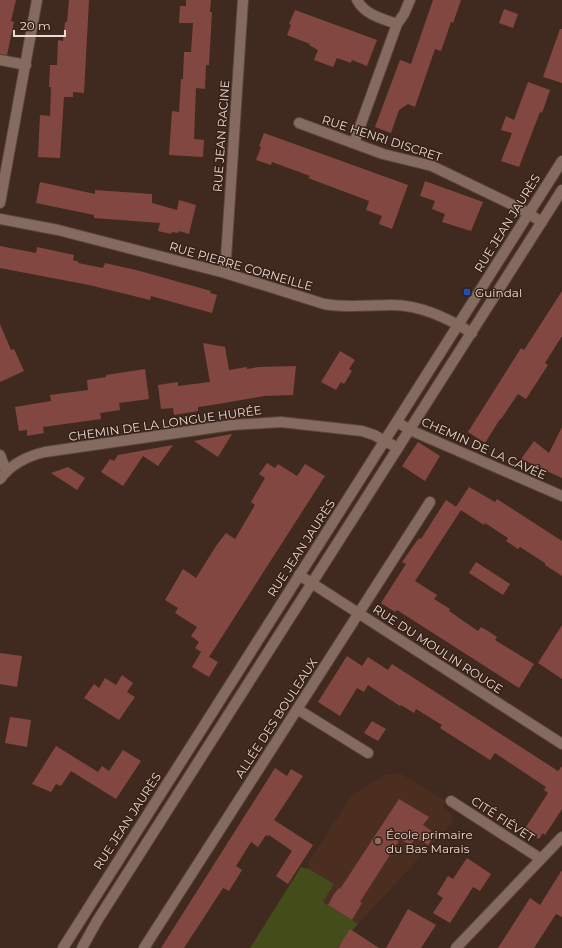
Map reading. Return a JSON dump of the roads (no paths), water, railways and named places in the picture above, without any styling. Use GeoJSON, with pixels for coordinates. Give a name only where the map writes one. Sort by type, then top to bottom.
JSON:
{"type":"FeatureCollection","features":[{"type":"Feature","properties":{"kind":"street"},"geometry":{"type":"LineString","coordinates":[[0,203],[37,0]]}},
{"type":"Feature","properties":{"kind":"street","name":"RUE JEAN RACINE"},"geometry":{"type":"LineString","coordinates":[[226,273],[243,0]]}},
{"type":"Feature","properties":{"kind":"street"},"geometry":{"type":"LineString","coordinates":[[357,0],[366,12],[397,24]]}},
{"type":"Feature","properties":{"kind":"street"},"geometry":{"type":"LineString","coordinates":[[354,143],[397,24],[404,14],[410,0]]}},
{"type":"Feature","properties":{"kind":"street"},"geometry":{"type":"LineString","coordinates":[[0,60],[26,65]]}},
{"type":"Feature","properties":{"kind":"street","name":"RUE HENRI DISCRET"},"geometry":{"type":"LineString","coordinates":[[299,123],[387,155],[432,166],[529,213],[542,222]]}},
{"type":"Feature","properties":{"kind":"street","name":"RUE JEAN JAURÈS"},"geometry":{"type":"LineString","coordinates":[[63,948],[562,161]]}},
{"type":"Feature","properties":{"kind":"street"},"geometry":{"type":"LineString","coordinates":[[82,948],[97,921],[562,190]]}},
{"type":"Feature","properties":{"kind":"street","name":"RUE PIERRE CORNEILLE"},"geometry":{"type":"LineString","coordinates":[[0,218],[64,232],[226,273],[324,304],[339,306],[401,305],[438,315],[472,333]]}},
{"type":"Feature","properties":{"kind":"street","name":"CHEMIN DE LA LONGUE HURÉE"},"geometry":{"type":"LineString","coordinates":[[6,470],[28,458],[45,452],[248,423],[281,422],[362,431],[385,440],[398,448]]}},
{"type":"Feature","properties":{"kind":"street","name":"CHEMIN DE LA CAVÉE"},"geometry":{"type":"LineString","coordinates":[[397,422],[410,430],[562,496]]}},
{"type":"Feature","properties":{"kind":"street"},"geometry":{"type":"LineString","coordinates":[[0,455],[6,470],[0,479]]}},
{"type":"Feature","properties":{"kind":"street","name":"ALLÉE DES BOULEAUX"},"geometry":{"type":"LineString","coordinates":[[144,948],[430,502]]}},
{"type":"Feature","properties":{"kind":"street","name":"RUE DU MOULIN ROUGE"},"geometry":{"type":"LineString","coordinates":[[300,575],[562,744]]}},
{"type":"Feature","properties":{"kind":"street"},"geometry":{"type":"LineString","coordinates":[[297,709],[368,753]]}},
{"type":"Feature","properties":{"kind":"street","name":"CITÉ FIÉVET"},"geometry":{"type":"LineString","coordinates":[[451,801],[541,859]]}},
{"type":"Feature","properties":{"kind":"street"},"geometry":{"type":"LineString","coordinates":[[456,948],[562,837]]}},
{"type":"Feature","properties":{"kind":"place","name":"Guindal"},"geometry":{"type":"Point","coordinates":[467,292]}},
{"type":"Feature","properties":{"kind":"place","name":"École primaire du Bas Marais"},"geometry":{"type":"Point","coordinates":[378,841]}}]}
